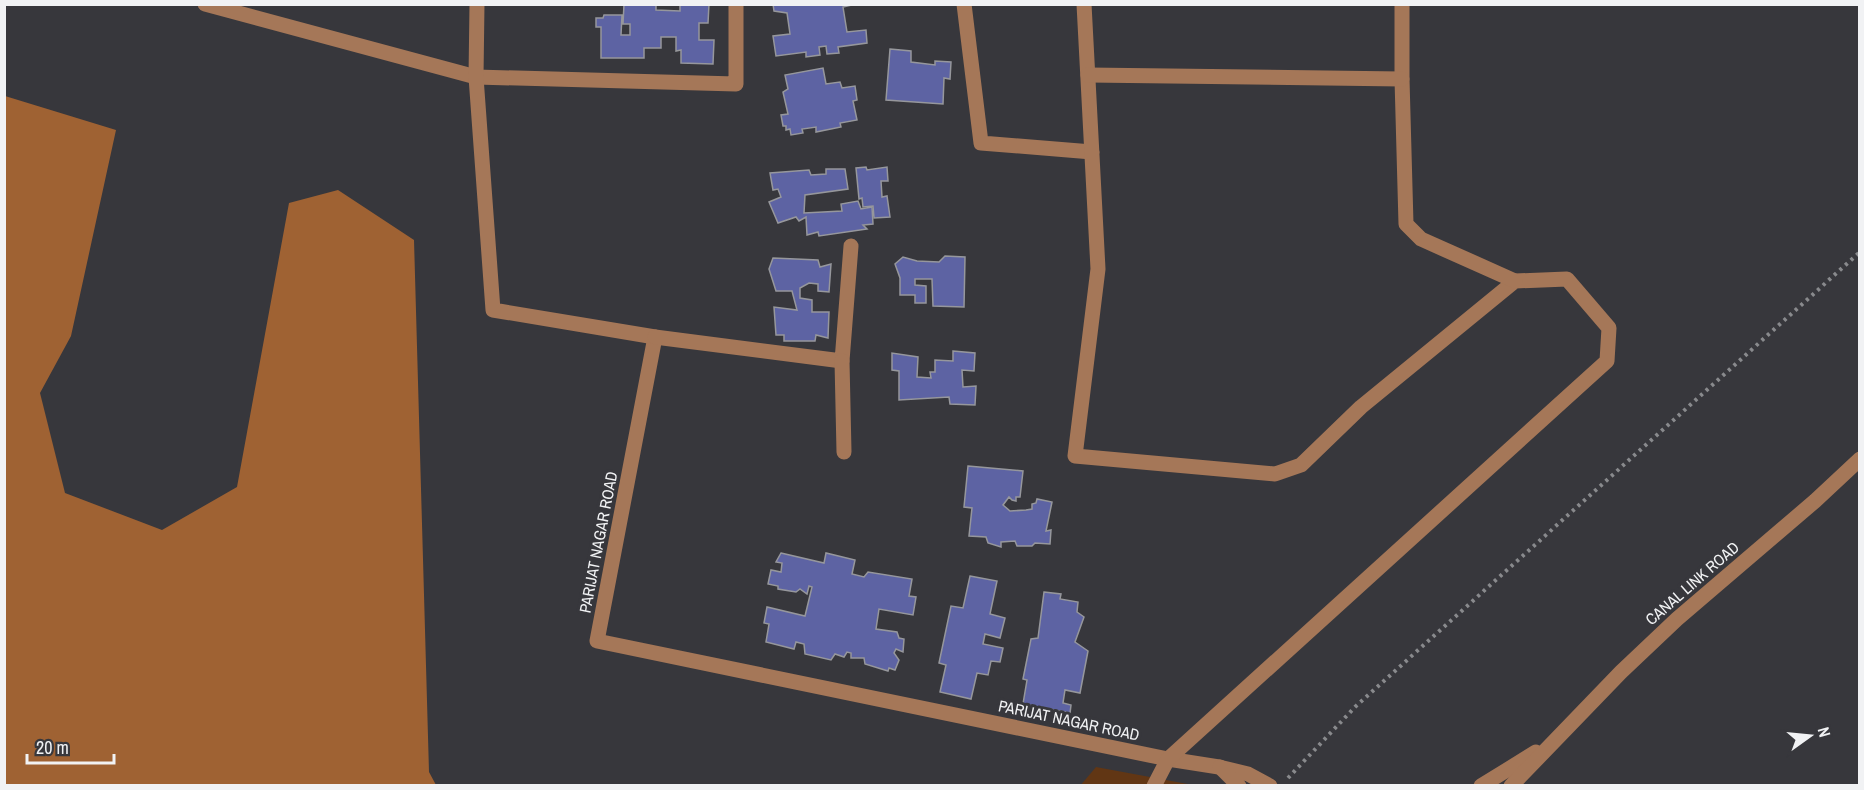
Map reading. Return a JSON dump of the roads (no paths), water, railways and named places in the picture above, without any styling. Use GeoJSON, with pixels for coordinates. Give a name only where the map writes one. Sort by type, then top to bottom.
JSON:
{"type":"FeatureCollection","features":[{"type":"Feature","properties":{"kind":"street"},"geometry":{"type":"LineString","coordinates":[[205,4],[476,77],[736,84],[736,4]]}},
{"type":"Feature","properties":{"kind":"street"},"geometry":{"type":"LineString","coordinates":[[477,4],[476,77],[493,309],[655,337],[842,361]]}},
{"type":"Feature","properties":{"kind":"street"},"geometry":{"type":"LineString","coordinates":[[964,4],[981,143],[1092,152]]}},
{"type":"Feature","properties":{"kind":"street"},"geometry":{"type":"LineString","coordinates":[[1083,4],[1098,269],[1076,456],[1275,474],[1300,465],[1361,407],[1515,281]]}},
{"type":"Feature","properties":{"kind":"street"},"geometry":{"type":"LineString","coordinates":[[1154,786],[1168,759],[1607,361],[1609,328],[1567,279],[1515,281],[1421,239],[1406,224],[1402,4]]}},
{"type":"Feature","properties":{"kind":"street"},"geometry":{"type":"LineString","coordinates":[[1088,75],[1402,79]]}},
{"type":"Feature","properties":{"kind":"street"},"geometry":{"type":"LineString","coordinates":[[844,452],[842,361],[851,246]]}},
{"type":"Feature","properties":{"kind":"street","name":"PARIJAT NAGAR ROAD"},"geometry":{"type":"LineString","coordinates":[[655,337],[597,641],[1168,759]]}},
{"type":"Feature","properties":{"kind":"street","name":"CANAL LINK ROAD"},"geometry":{"type":"LineString","coordinates":[[1511,786],[1553,741],[1677,619],[1815,501],[1860,459]]}},
{"type":"Feature","properties":{"kind":"street","name":"CANAL LINK ROAD"},"geometry":{"type":"LineString","coordinates":[[1481,786],[1553,741]]}},
{"type":"Feature","properties":{"kind":"street"},"geometry":{"type":"LineString","coordinates":[[1168,759],[1248,774],[1270,786]]}},
{"type":"Feature","properties":{"kind":"street"},"geometry":{"type":"LineString","coordinates":[[1219,767],[1239,786]]}}]}
